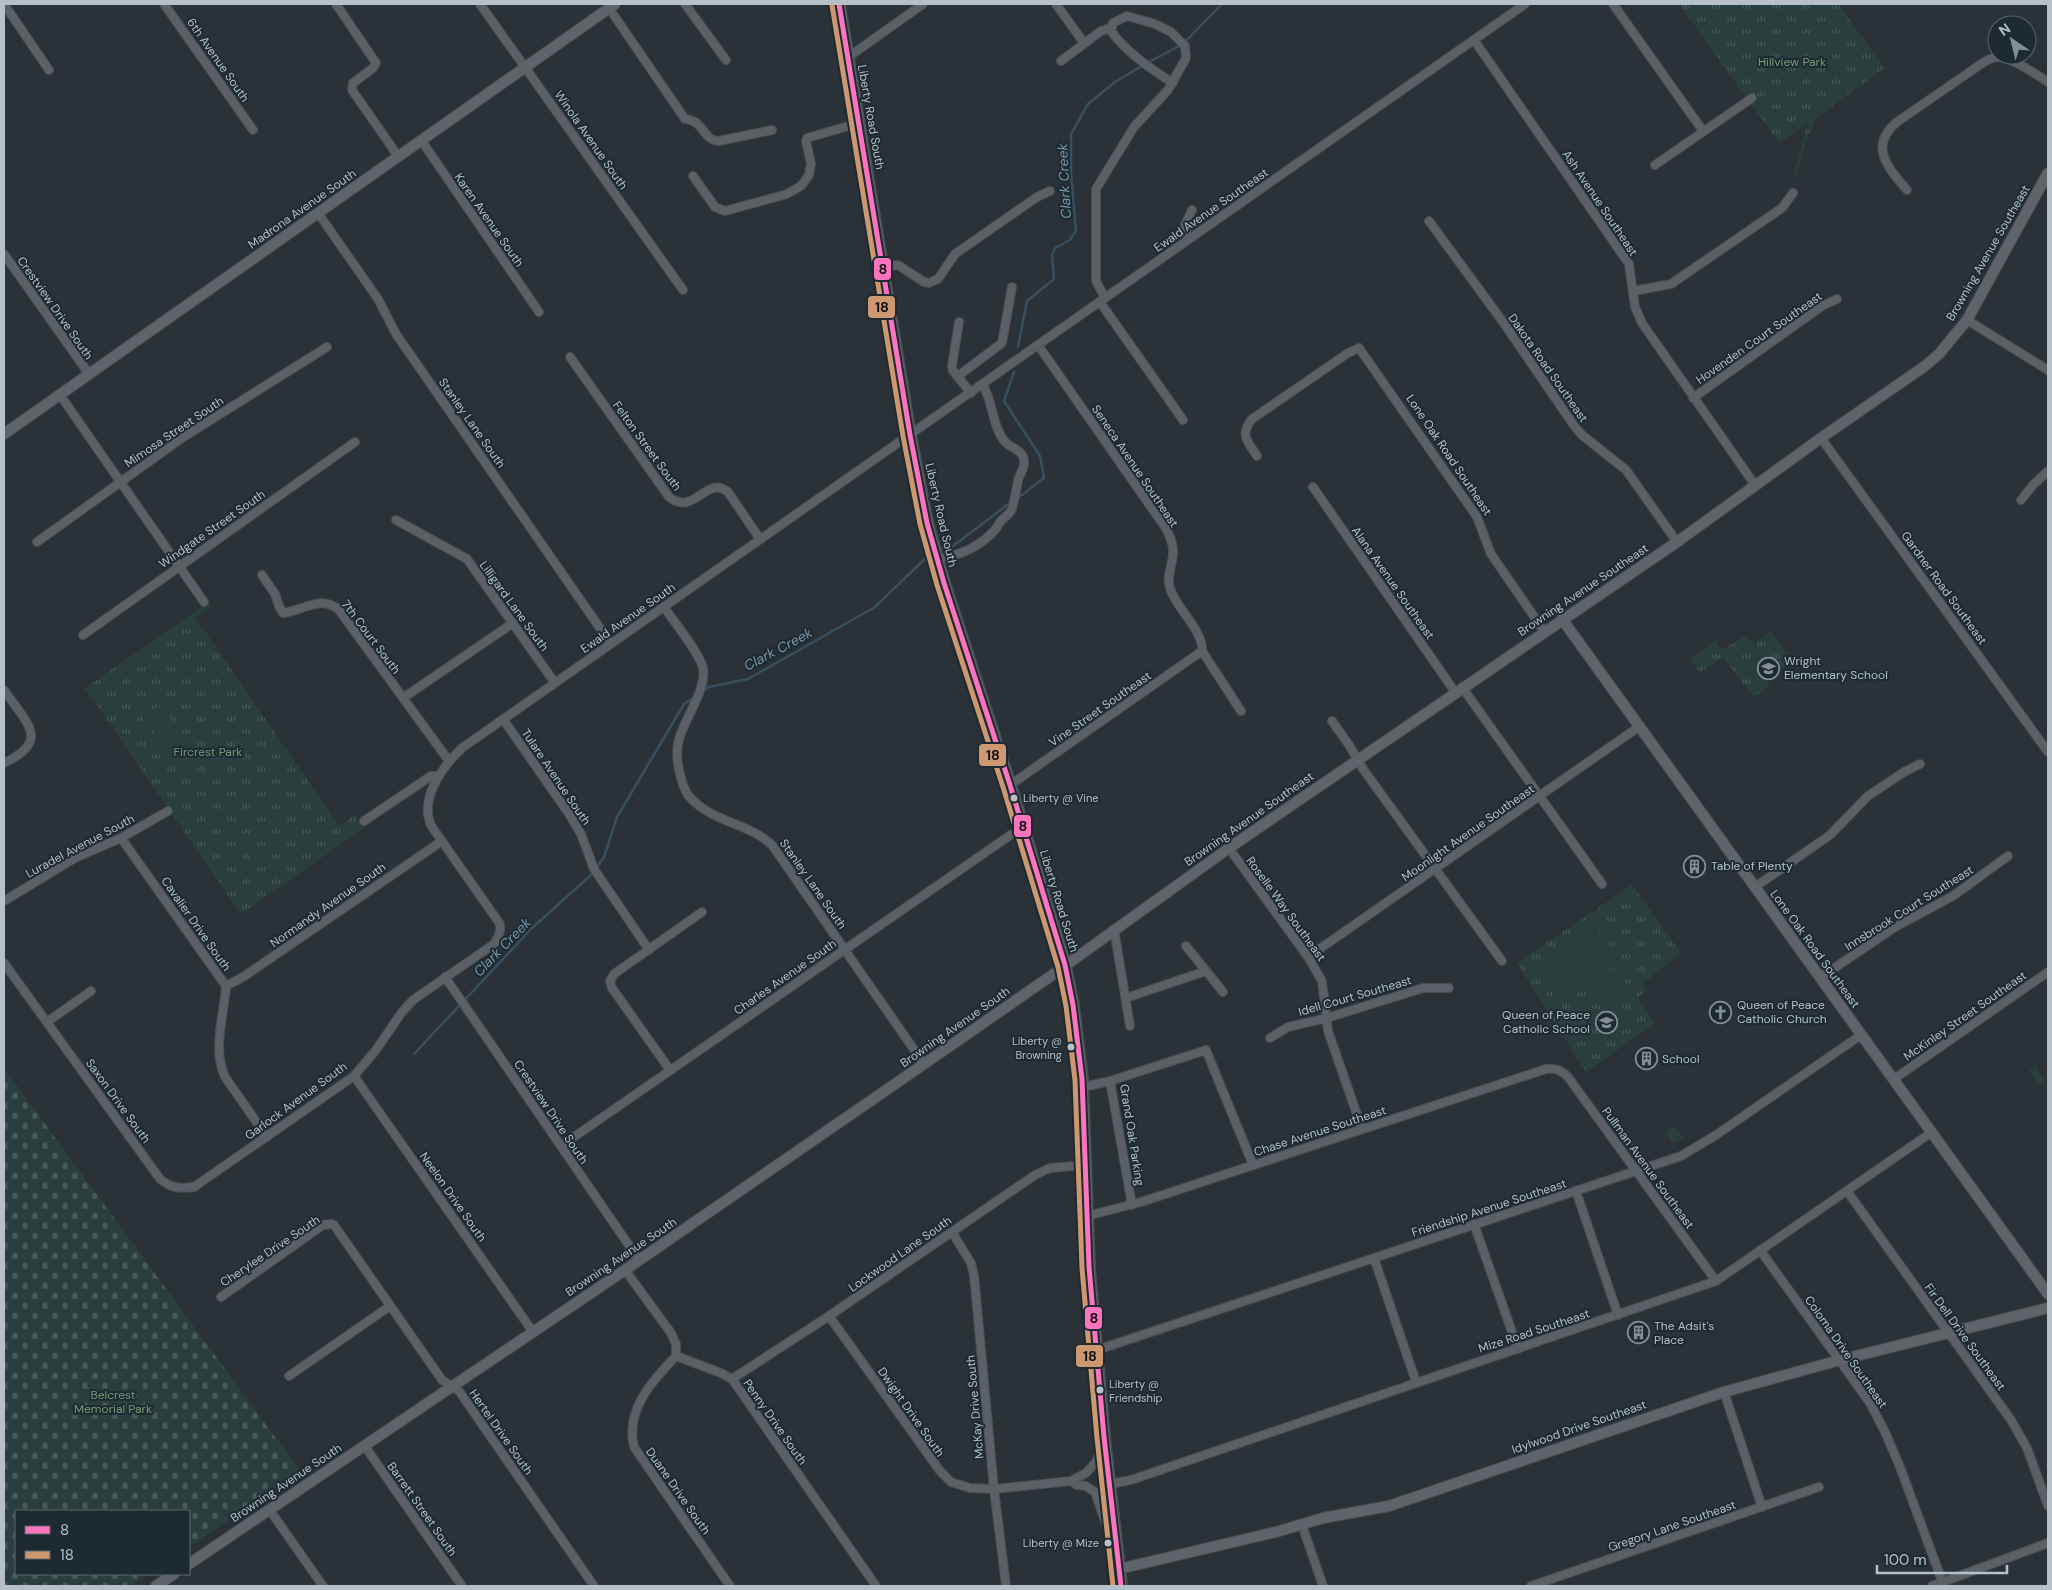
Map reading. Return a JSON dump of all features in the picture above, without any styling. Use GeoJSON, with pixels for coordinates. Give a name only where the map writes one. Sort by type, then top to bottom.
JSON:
{"type":"FeatureCollection","features":[{"type":"Feature","properties":{"kind":"main road","name":"Liberty Road South"},"geometry":{"type":"LineString","coordinates":[[838,4],[922,499],[936,559],[1010,785],[1064,965],[1078,1039],[1083,1087],[1089,1258],[1104,1437],[1121,1586]]}},
{"type":"Feature","properties":{"kind":"street"},"geometry":{"type":"LineString","coordinates":[[4,4],[50,70]]}},
{"type":"Feature","properties":{"kind":"street","name":"6th Avenue South"},"geometry":{"type":"LineString","coordinates":[[164,4],[253,130]]}},
{"type":"Feature","properties":{"kind":"street"},"geometry":{"type":"LineString","coordinates":[[336,4],[376,62],[374,68],[352,83],[352,90],[398,156]]}},
{"type":"Feature","properties":{"kind":"street","name":"Winola Avenue South"},"geometry":{"type":"LineString","coordinates":[[480,4],[683,290]]}},
{"type":"Feature","properties":{"kind":"street"},"geometry":{"type":"LineString","coordinates":[[685,4],[726,60]]}},
{"type":"Feature","properties":{"kind":"street"},"geometry":{"type":"LineString","coordinates":[[848,58],[923,4]]}},
{"type":"Feature","properties":{"kind":"street"},"geometry":{"type":"LineString","coordinates":[[1056,4],[1084,43]]}},
{"type":"Feature","properties":{"kind":"street","name":"Ewald Avenue Southeast"},"geometry":{"type":"LineString","coordinates":[[910,435],[1525,4]]}},
{"type":"Feature","properties":{"kind":"street"},"geometry":{"type":"LineString","coordinates":[[1613,4],[1703,131]]}},
{"type":"Feature","properties":{"kind":"street"},"geometry":{"type":"LineString","coordinates":[[612,6],[685,119],[692,119],[698,123],[709,138],[719,141],[772,130]]}},
{"type":"Feature","properties":{"kind":"street","name":"Madrona Avenue South"},"geometry":{"type":"LineString","coordinates":[[4,434],[612,6]]}},
{"type":"Feature","properties":{"kind":"street"},"geometry":{"type":"LineString","coordinates":[[1061,61],[1104,29],[1110,28],[1116,20],[1127,16],[1155,24],[1176,36],[1185,46],[1186,58],[1173,83],[1134,127],[1097,184],[1095,192],[1096,281],[1103,300],[1184,420]]}},
{"type":"Feature","properties":{"kind":"street"},"geometry":{"type":"LineString","coordinates":[[1110,28],[1117,39],[1138,58],[1173,83]]}},
{"type":"Feature","properties":{"kind":"street","name":"Ash Avenue Southeast"},"geometry":{"type":"LineString","coordinates":[[1474,40],[1629,264],[1636,307],[1642,323],[1755,485]]}},
{"type":"Feature","properties":{"kind":"street"},"geometry":{"type":"LineString","coordinates":[[1907,190],[1887,165],[1882,148],[1884,136],[1888,129],[1897,122],[1984,62],[1993,58],[2001,57],[2009,60],[2048,82]]}},
{"type":"Feature","properties":{"kind":"street"},"geometry":{"type":"LineString","coordinates":[[1656,166],[1752,98]]}},
{"type":"Feature","properties":{"kind":"street"},"geometry":{"type":"LineString","coordinates":[[693,176],[715,207],[725,211],[787,194],[801,186],[809,175],[811,164],[807,138],[859,123]]}},
{"type":"Feature","properties":{"kind":"street","name":"Karen Avenue South"},"geometry":{"type":"LineString","coordinates":[[421,140],[539,312]]}},
{"type":"Feature","properties":{"kind":"street","name":"Browning Avenue Southeast"},"geometry":{"type":"LineString","coordinates":[[1064,965],[1229,848],[1544,631],[1677,542],[1925,366],[1939,354],[1967,320],[2048,173]]}},
{"type":"Feature","properties":{"kind":"street"},"geometry":{"type":"LineString","coordinates":[[882,267],[898,265],[924,282],[936,281],[958,252],[1037,197],[1050,191]]}},
{"type":"Feature","properties":{"kind":"street"},"geometry":{"type":"LineString","coordinates":[[1634,291],[1661,288],[1683,277],[1782,208],[1793,193]]}},
{"type":"Feature","properties":{"kind":"street"},"geometry":{"type":"LineString","coordinates":[[1188,239],[1185,225],[1192,210]]}},
{"type":"Feature","properties":{"kind":"street","name":"Stanley Lane South"},"geometry":{"type":"LineString","coordinates":[[318,213],[378,299],[396,334],[611,644]]}},
{"type":"Feature","properties":{"kind":"street","name":"Dakota Road Southeast"},"geometry":{"type":"LineString","coordinates":[[1429,221],[1575,427],[1626,470],[1677,542]]}},
{"type":"Feature","properties":{"kind":"street","name":"Crestview Drive South"},"geometry":{"type":"LineString","coordinates":[[4,254],[89,374]]}},
{"type":"Feature","properties":{"kind":"street"},"geometry":{"type":"LineString","coordinates":[[958,376],[1002,343],[1012,287]]}},
{"type":"Feature","properties":{"kind":"street","name":"Hovenden Court Southeast"},"geometry":{"type":"LineString","coordinates":[[1693,398],[1822,306],[1837,299]]}},
{"type":"Feature","properties":{"kind":"street"},"geometry":{"type":"LineString","coordinates":[[1967,320],[2048,370]]}},
{"type":"Feature","properties":{"kind":"street"},"geometry":{"type":"LineString","coordinates":[[959,322],[952,366],[972,393]]}},
{"type":"Feature","properties":{"kind":"street","name":"Seneca Avenue Southeast"},"geometry":{"type":"LineString","coordinates":[[1038,345],[1167,530],[1174,552],[1169,587],[1201,640],[1202,651],[1241,711]]}},
{"type":"Feature","properties":{"kind":"street","name":"Mimosa Street South"},"geometry":{"type":"LineString","coordinates":[[37,542],[182,438],[327,347]]}},
{"type":"Feature","properties":{"kind":"street","name":"Lone Oak Road Southeast"},"geometry":{"type":"LineString","coordinates":[[1258,456],[1244,432],[1252,419],[1348,353],[1359,348],[1477,517],[1491,554],[1544,631]]}},
{"type":"Feature","properties":{"kind":"street","name":"Felton Street South"},"geometry":{"type":"LineString","coordinates":[[570,357],[669,497],[676,503],[685,503],[716,487],[723,488],[728,492],[760,539]]}},
{"type":"Feature","properties":{"kind":"street"},"geometry":{"type":"LineString","coordinates":[[936,559],[958,555],[994,532],[1001,520],[1010,513],[1016,495],[1018,478],[1024,468],[1024,456],[1006,442],[993,418],[987,392],[983,385]]}},
{"type":"Feature","properties":{"kind":"street"},"geometry":{"type":"LineString","coordinates":[[60,395],[204,602]]}},
{"type":"Feature","properties":{"kind":"street","name":"Ewald Avenue South"},"geometry":{"type":"LineString","coordinates":[[439,776],[449,761],[462,748],[910,435]]}},
{"type":"Feature","properties":{"kind":"street","name":"Gardner Road Southeast"},"geometry":{"type":"LineString","coordinates":[[1821,438],[2048,752]]}},
{"type":"Feature","properties":{"kind":"street","name":"Windgate Street South"},"geometry":{"type":"LineString","coordinates":[[82,635],[355,442]]}},
{"type":"Feature","properties":{"kind":"street"},"geometry":{"type":"LineString","coordinates":[[2021,500],[2048,471]]}},
{"type":"Feature","properties":{"kind":"street","name":"Alana Avenue Southeast"},"geometry":{"type":"LineString","coordinates":[[1313,487],[1458,690],[1540,796],[1602,884]]}},
{"type":"Feature","properties":{"kind":"street","name":"Lilligard Lane South"},"geometry":{"type":"LineString","coordinates":[[396,520],[467,559],[555,683]]}},
{"type":"Feature","properties":{"kind":"street","name":"7th Court South"},"geometry":{"type":"LineString","coordinates":[[262,575],[275,594],[283,613],[319,603],[331,604],[336,607],[449,761]]}},
{"type":"Feature","properties":{"kind":"street","name":"Stanley Lane South"},"geometry":{"type":"LineString","coordinates":[[664,607],[700,660],[704,675],[699,693],[679,738],[678,763],[687,794],[710,814],[758,834],[772,845],[924,1064]]}},
{"type":"Feature","properties":{"kind":"street","name":"Lone Oak Road Southeast"},"geometry":{"type":"LineString","coordinates":[[1562,619],[2048,1294]]}},
{"type":"Feature","properties":{"kind":"street"},"geometry":{"type":"LineString","coordinates":[[403,698],[513,623]]}},
{"type":"Feature","properties":{"kind":"street","name":"Vine Street Southeast"},"geometry":{"type":"LineString","coordinates":[[1010,785],[1202,651]]}},
{"type":"Feature","properties":{"kind":"street"},"geometry":{"type":"LineString","coordinates":[[4,690],[31,729],[30,745],[18,756],[4,763]]}},
{"type":"Feature","properties":{"kind":"street","name":"Tulare Avenue South"},"geometry":{"type":"LineString","coordinates":[[504,719],[577,826],[594,869],[649,950]]}},
{"type":"Feature","properties":{"kind":"street"},"geometry":{"type":"LineString","coordinates":[[1332,721],[1357,760],[1502,961]]}},
{"type":"Feature","properties":{"kind":"street","name":"Moonlight Avenue Southeast"},"geometry":{"type":"LineString","coordinates":[[1308,957],[1640,726]]}},
{"type":"Feature","properties":{"kind":"street"},"geometry":{"type":"LineString","coordinates":[[1755,887],[1830,835],[1868,796],[1904,772],[1920,764]]}},
{"type":"Feature","properties":{"kind":"street"},"geometry":{"type":"LineString","coordinates":[[364,821],[431,776],[439,776],[429,799],[427,813],[432,827],[442,841]]}},
{"type":"Feature","properties":{"kind":"street","name":"Luradel Avenue South"},"geometry":{"type":"LineString","coordinates":[[4,901],[75,858],[121,838],[168,811]]}},
{"type":"Feature","properties":{"kind":"street","name":"Charles Avenue South"},"geometry":{"type":"LineString","coordinates":[[561,1146],[1022,827]]}},
{"type":"Feature","properties":{"kind":"street","name":"Cavalier Drive South"},"geometry":{"type":"LineString","coordinates":[[121,838],[226,986],[225,1005],[218,1046],[220,1067],[266,1137]]}},
{"type":"Feature","properties":{"kind":"street","name":"Garlock Avenue South"},"geometry":{"type":"LineString","coordinates":[[176,1189],[194,1187],[354,1076],[413,1000],[494,944],[501,930],[500,924],[442,841]]}},
{"type":"Feature","properties":{"kind":"street","name":"Normandy Avenue South"},"geometry":{"type":"LineString","coordinates":[[226,986],[243,977],[442,841]]}},
{"type":"Feature","properties":{"kind":"street","name":"Roselle Way Southeast"},"geometry":{"type":"LineString","coordinates":[[1229,848],[1308,957],[1322,981],[1328,1031],[1362,1129]]}},
{"type":"Feature","properties":{"kind":"street","name":"Innsbrook Court Southeast"},"geometry":{"type":"LineString","coordinates":[[1821,977],[1895,927],[1953,896],[2008,856]]}},
{"type":"Feature","properties":{"kind":"street"},"geometry":{"type":"LineString","coordinates":[[670,1070],[612,988],[610,981],[614,974],[702,912]]}},
{"type":"Feature","properties":{"kind":"street"},"geometry":{"type":"LineString","coordinates":[[1114,929],[1130,1026]]}},
{"type":"Feature","properties":{"kind":"street"},"geometry":{"type":"LineString","coordinates":[[1186,946],[1223,992]]}},
{"type":"Feature","properties":{"kind":"street","name":"Saxon Drive South"},"geometry":{"type":"LineString","coordinates":[[4,963],[160,1179],[176,1189]]}},
{"type":"Feature","properties":{"kind":"street","name":"Browning Avenue South"},"geometry":{"type":"LineString","coordinates":[[190,1563],[640,1260],[1064,965]]}},
{"type":"Feature","properties":{"kind":"street"},"geometry":{"type":"LineString","coordinates":[[1126,998],[1206,971]]}},
{"type":"Feature","properties":{"kind":"street","name":"McKinley Street Southeast"},"geometry":{"type":"LineString","coordinates":[[1894,1080],[2048,972]]}},
{"type":"Feature","properties":{"kind":"street","name":"Crestview Drive South"},"geometry":{"type":"LineString","coordinates":[[445,977],[640,1260]]}},
{"type":"Feature","properties":{"kind":"street","name":"Idell Court Southeast"},"geometry":{"type":"LineString","coordinates":[[1270,1038],[1288,1027],[1327,1018],[1423,988],[1449,988]]}},
{"type":"Feature","properties":{"kind":"street"},"geometry":{"type":"LineString","coordinates":[[47,1022],[91,991]]}},
{"type":"Feature","properties":{"kind":"street","name":"Friendship Avenue Southeast"},"geometry":{"type":"LineString","coordinates":[[1097,1350],[1474,1224],[1638,1172],[1681,1156],[1862,1035]]}},
{"type":"Feature","properties":{"kind":"street","name":"Grand Oak Parking"},"geometry":{"type":"LineString","coordinates":[[1132,1205],[1110,1081],[1206,1050],[1252,1165]]}},
{"type":"Feature","properties":{"kind":"street","name":"Chase Avenue Southeast"},"geometry":{"type":"LineString","coordinates":[[1087,1216],[1132,1205],[1546,1069],[1560,1070]]}},
{"type":"Feature","properties":{"kind":"street","name":"Pullman Avenue Southeast"},"geometry":{"type":"LineString","coordinates":[[1560,1070],[1568,1077],[1716,1281]]}},
{"type":"Feature","properties":{"kind":"street","name":"Neelon Drive South"},"geometry":{"type":"LineString","coordinates":[[354,1076],[533,1332]]}},
{"type":"Feature","properties":{"kind":"street"},"geometry":{"type":"LineString","coordinates":[[1083,1087],[1110,1081]]}},
{"type":"Feature","properties":{"kind":"street","name":"Mize Road Southeast"},"geometry":{"type":"LineString","coordinates":[[1110,1484],[1131,1480],[1716,1281],[1932,1132]]}},
{"type":"Feature","properties":{"kind":"street","name":"Lockwood Lane South"},"geometry":{"type":"LineString","coordinates":[[732,1379],[829,1316],[1041,1171],[1050,1168],[1086,1165]]}},
{"type":"Feature","properties":{"kind":"street","name":"Fir Dell Drive Southeast"},"geometry":{"type":"LineString","coordinates":[[1847,1191],[2011,1420],[2027,1448],[2048,1506]]}},
{"type":"Feature","properties":{"kind":"street"},"geometry":{"type":"LineString","coordinates":[[1576,1192],[1618,1315]]}},
{"type":"Feature","properties":{"kind":"street","name":"Cherylee Drive South"},"geometry":{"type":"LineString","coordinates":[[221,1297],[324,1226],[331,1224]]}},
{"type":"Feature","properties":{"kind":"street","name":"Hertel Drive South"},"geometry":{"type":"LineString","coordinates":[[331,1224],[338,1229],[442,1380],[459,1391],[594,1586]]}},
{"type":"Feature","properties":{"kind":"street"},"geometry":{"type":"LineString","coordinates":[[1474,1224],[1518,1349]]}},
{"type":"Feature","properties":{"kind":"street","name":"McKay Drive South"},"geometry":{"type":"LineString","coordinates":[[952,1232],[971,1263],[974,1275],[994,1489],[1006,1586]]}},
{"type":"Feature","properties":{"kind":"street","name":"Coloma Drive Southeast"},"geometry":{"type":"LineString","coordinates":[[1760,1250],[1870,1403],[1900,1467],[1943,1584]]}},
{"type":"Feature","properties":{"kind":"street"},"geometry":{"type":"LineString","coordinates":[[1374,1258],[1416,1382]]}},
{"type":"Feature","properties":{"kind":"street"},"geometry":{"type":"LineString","coordinates":[[625,1270],[671,1332],[676,1344],[676,1356]]}},
{"type":"Feature","properties":{"kind":"street"},"geometry":{"type":"LineString","coordinates":[[289,1376],[390,1306]]}},
{"type":"Feature","properties":{"kind":"street","name":"Idylwood Drive Southeast"},"geometry":{"type":"LineString","coordinates":[[1119,1569],[1302,1525],[1338,1514],[1389,1506],[1724,1392],[1840,1360],[2048,1308]]}},
{"type":"Feature","properties":{"kind":"street","name":"Dwight Drive South"},"geometry":{"type":"LineString","coordinates":[[829,1316],[944,1477],[958,1485],[970,1488],[994,1489],[1071,1481]]}},
{"type":"Feature","properties":{"kind":"street","name":"Penny Drive South"},"geometry":{"type":"LineString","coordinates":[[676,1356],[732,1379],[876,1586]]}},
{"type":"Feature","properties":{"kind":"street","name":"Duane Drive South"},"geometry":{"type":"LineString","coordinates":[[676,1356],[639,1402],[632,1427],[634,1447],[730,1586]]}},
{"type":"Feature","properties":{"kind":"street"},"geometry":{"type":"LineString","coordinates":[[1724,1392],[1762,1506]]}},
{"type":"Feature","properties":{"kind":"street"},"geometry":{"type":"LineString","coordinates":[[1104,1437],[1096,1462],[1086,1473],[1071,1481],[1077,1485],[1086,1486],[1095,1492],[1098,1496],[1105,1521],[1116,1535]]}},
{"type":"Feature","properties":{"kind":"street","name":"Barrett Street South"},"geometry":{"type":"LineString","coordinates":[[364,1445],[462,1586]]}},
{"type":"Feature","properties":{"kind":"street","name":"Gregory Lane Southeast"},"geometry":{"type":"LineString","coordinates":[[1531,1586],[1819,1487]]}},
{"type":"Feature","properties":{"kind":"street"},"geometry":{"type":"LineString","coordinates":[[269,1509],[324,1586]]}},
{"type":"Feature","properties":{"kind":"street"},"geometry":{"type":"LineString","coordinates":[[1302,1525],[1323,1586]]}},
{"type":"Feature","properties":{"kind":"street"},"geometry":{"type":"LineString","coordinates":[[1932,1586],[1943,1584],[2048,1543]]}},
{"type":"Feature","properties":{"kind":"street"},"geometry":{"type":"LineString","coordinates":[[161,1585],[173,1575]]}},
{"type":"Feature","properties":{"kind":"green space","name":"Hillview Park"},"geometry":{"type":"Polygon","coordinates":[[[1679,4],[1838,4],[1885,68],[1816,118],[1807,138],[1796,177],[1793,176],[1808,123],[1779,143],[1679,4]]]}},
{"type":"Feature","properties":{"kind":"green space","name":"Fircrest Park"},"geometry":{"type":"Polygon","coordinates":[[[209,602],[211,606],[195,617],[339,826],[355,815],[364,828],[241,914],[85,688],[209,602]]]}},
{"type":"Feature","properties":{"kind":"green space"},"geometry":{"type":"Polygon","coordinates":[[[1771,631],[1790,658],[1790,663],[1766,680],[1769,686],[1754,697],[1723,658],[1700,672],[1690,659],[1715,641],[1722,649],[1744,637],[1756,643],[1771,631]]]}},
{"type":"Feature","properties":{"kind":"green space"},"geometry":{"type":"Polygon","coordinates":[[[158,706],[188,738],[173,752],[143,720],[158,706]]]}},
{"type":"Feature","properties":{"kind":"green space"},"geometry":{"type":"Polygon","coordinates":[[[1632,885],[1681,953],[1642,984],[1647,991],[1637,998],[1655,1023],[1586,1072],[1517,963],[1632,885]]]}},
{"type":"Feature","properties":{"kind":"green space"},"geometry":{"type":"Polygon","coordinates":[[[1595,925],[1617,957],[1557,1000],[1535,968],[1595,925]]]}},
{"type":"Feature","properties":{"kind":"green space"},"geometry":{"type":"Polygon","coordinates":[[[1612,966],[1629,988],[1608,1004],[1591,982],[1612,966]]]}},
{"type":"Feature","properties":{"kind":"green space"},"geometry":{"type":"Polygon","coordinates":[[[2036,1066],[2045,1081],[2039,1085],[2029,1070],[2036,1066]]]}},
{"type":"Feature","properties":{"kind":"green space","name":"Belcrest Memorial Park"},"geometry":{"type":"Polygon","coordinates":[[[4,1068],[300,1471],[190,1546],[190,1510],[15,1510],[15,1575],[147,1575],[130,1586],[4,1586],[4,1068]]]}},
{"type":"Feature","properties":{"kind":"green space"},"geometry":{"type":"Polygon","coordinates":[[[1674,1126],[1683,1138],[1673,1143],[1666,1133],[1674,1126]]]}},
{"type":"Feature","properties":{"kind":"waterway","name":"Clark Creek"},"geometry":{"type":"LineString","coordinates":[[1018,347],[1027,301],[1054,279],[1052,255],[1055,248],[1070,240],[1076,231],[1071,174],[1071,134],[1088,104],[1115,82],[1183,44],[1222,4]]}},
{"type":"Feature","properties":{"kind":"waterway","name":"Clark Creek"},"geometry":{"type":"LineString","coordinates":[[1014,372],[1004,401],[1040,456],[1044,478],[1018,498]]}},
{"type":"Feature","properties":{"kind":"waterway","name":"Clark Creek"},"geometry":{"type":"LineString","coordinates":[[939,548],[953,546],[1011,502]]}},
{"type":"Feature","properties":{"kind":"waterway","name":"Clark Creek"},"geometry":{"type":"LineString","coordinates":[[703,691],[709,687],[748,679],[875,607],[932,552]]}},
{"type":"Feature","properties":{"kind":"waterway","name":"Clark Creek"},"geometry":{"type":"LineString","coordinates":[[414,1054],[532,928],[592,874],[604,857],[617,817],[684,704],[695,697]]}},
{"type":"Feature","properties":{"kind":"transit line","name":"8"},"geometry":{"type":"LineString","coordinates":[[839,4],[910,435],[927,523],[944,583],[1010,785],[1065,965],[1073,1005],[1082,1079],[1089,1267],[1104,1437],[1121,1586]]}},
{"type":"Feature","properties":{"kind":"transit line","name":"18"},"geometry":{"type":"LineString","coordinates":[[832,5],[903,436],[920,524],[937,585],[1003,787],[1058,967],[1066,1006],[1075,1080],[1082,1268],[1097,1438],[1113,1586]]}},
{"type":"Feature","properties":{"kind":"place","name":"Wright Elementary School"},"geometry":{"type":"Point","coordinates":[1768,668]}},
{"type":"Feature","properties":{"kind":"place","name":"Liberty @ Vine"},"geometry":{"type":"Point","coordinates":[1014,798]}},
{"type":"Feature","properties":{"kind":"place","name":"Table of Plenty"},"geometry":{"type":"Point","coordinates":[1695,866]}},
{"type":"Feature","properties":{"kind":"place","name":"Queen of Peace Catholic Church"},"geometry":{"type":"Point","coordinates":[1721,1012]}},
{"type":"Feature","properties":{"kind":"place","name":"Queen of Peace Catholic School"},"geometry":{"type":"Point","coordinates":[1606,1022]}},
{"type":"Feature","properties":{"kind":"place","name":"Liberty @ Browning"},"geometry":{"type":"Point","coordinates":[1071,1047]}},
{"type":"Feature","properties":{"kind":"place","name":"School"},"geometry":{"type":"Point","coordinates":[1646,1059]}},
{"type":"Feature","properties":{"kind":"place","name":"The Adsit's Place"},"geometry":{"type":"Point","coordinates":[1638,1333]}},
{"type":"Feature","properties":{"kind":"place","name":"Liberty @ Friendship"},"geometry":{"type":"Point","coordinates":[1100,1390]}},
{"type":"Feature","properties":{"kind":"place","name":"Liberty @ Mize"},"geometry":{"type":"Point","coordinates":[1108,1543]}}]}
